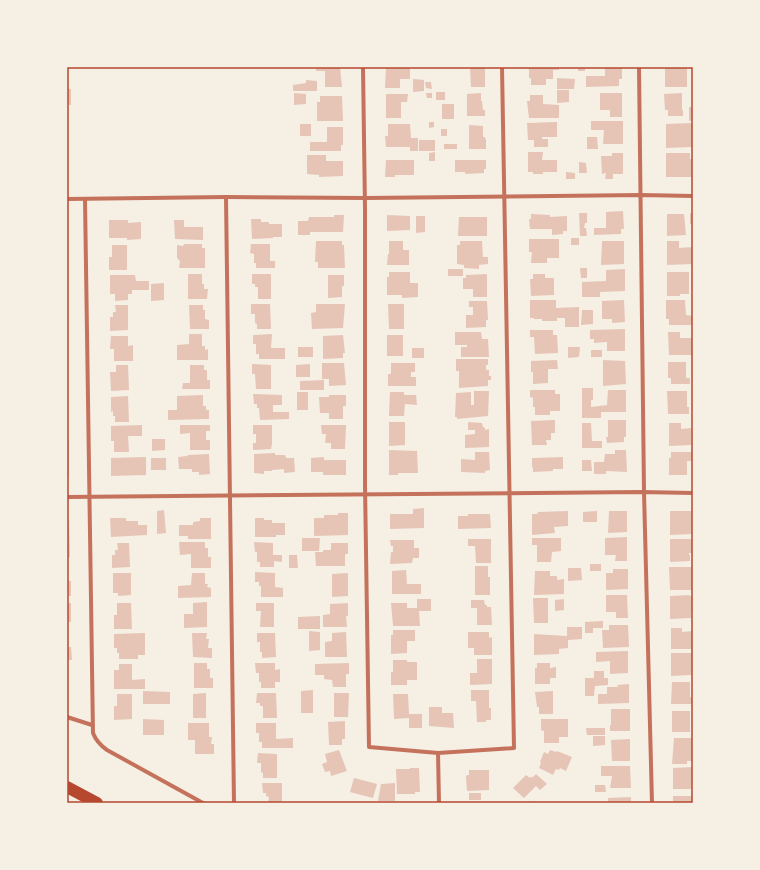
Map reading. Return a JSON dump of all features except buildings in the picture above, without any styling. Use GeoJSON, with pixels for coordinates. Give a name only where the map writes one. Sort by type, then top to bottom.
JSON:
{"type":"FeatureCollection","features":[{"type":"Feature","properties":{"kind":"highway"},"geometry":{"type":"LineString","coordinates":[[67,787],[97,803]]}},
{"type":"Feature","properties":{"kind":"street"},"geometry":{"type":"LineString","coordinates":[[363,67],[368,747],[438,753],[514,748],[503,197],[502,67]]}},
{"type":"Feature","properties":{"kind":"street"},"geometry":{"type":"LineString","coordinates":[[639,67],[644,492],[652,803]]}},
{"type":"Feature","properties":{"kind":"street"},"geometry":{"type":"LineString","coordinates":[[67,199],[641,195],[693,196]]}},
{"type":"Feature","properties":{"kind":"street"},"geometry":{"type":"LineString","coordinates":[[226,197],[234,803]]}},
{"type":"Feature","properties":{"kind":"street"},"geometry":{"type":"LineString","coordinates":[[85,198],[93,733],[95,739],[107,750],[203,803]]}},
{"type":"Feature","properties":{"kind":"street"},"geometry":{"type":"LineString","coordinates":[[67,497],[644,492],[693,493]]}},
{"type":"Feature","properties":{"kind":"street"},"geometry":{"type":"LineString","coordinates":[[67,717],[92,725]]}},
{"type":"Feature","properties":{"kind":"street"},"geometry":{"type":"LineString","coordinates":[[438,753],[439,803]]}}]}
